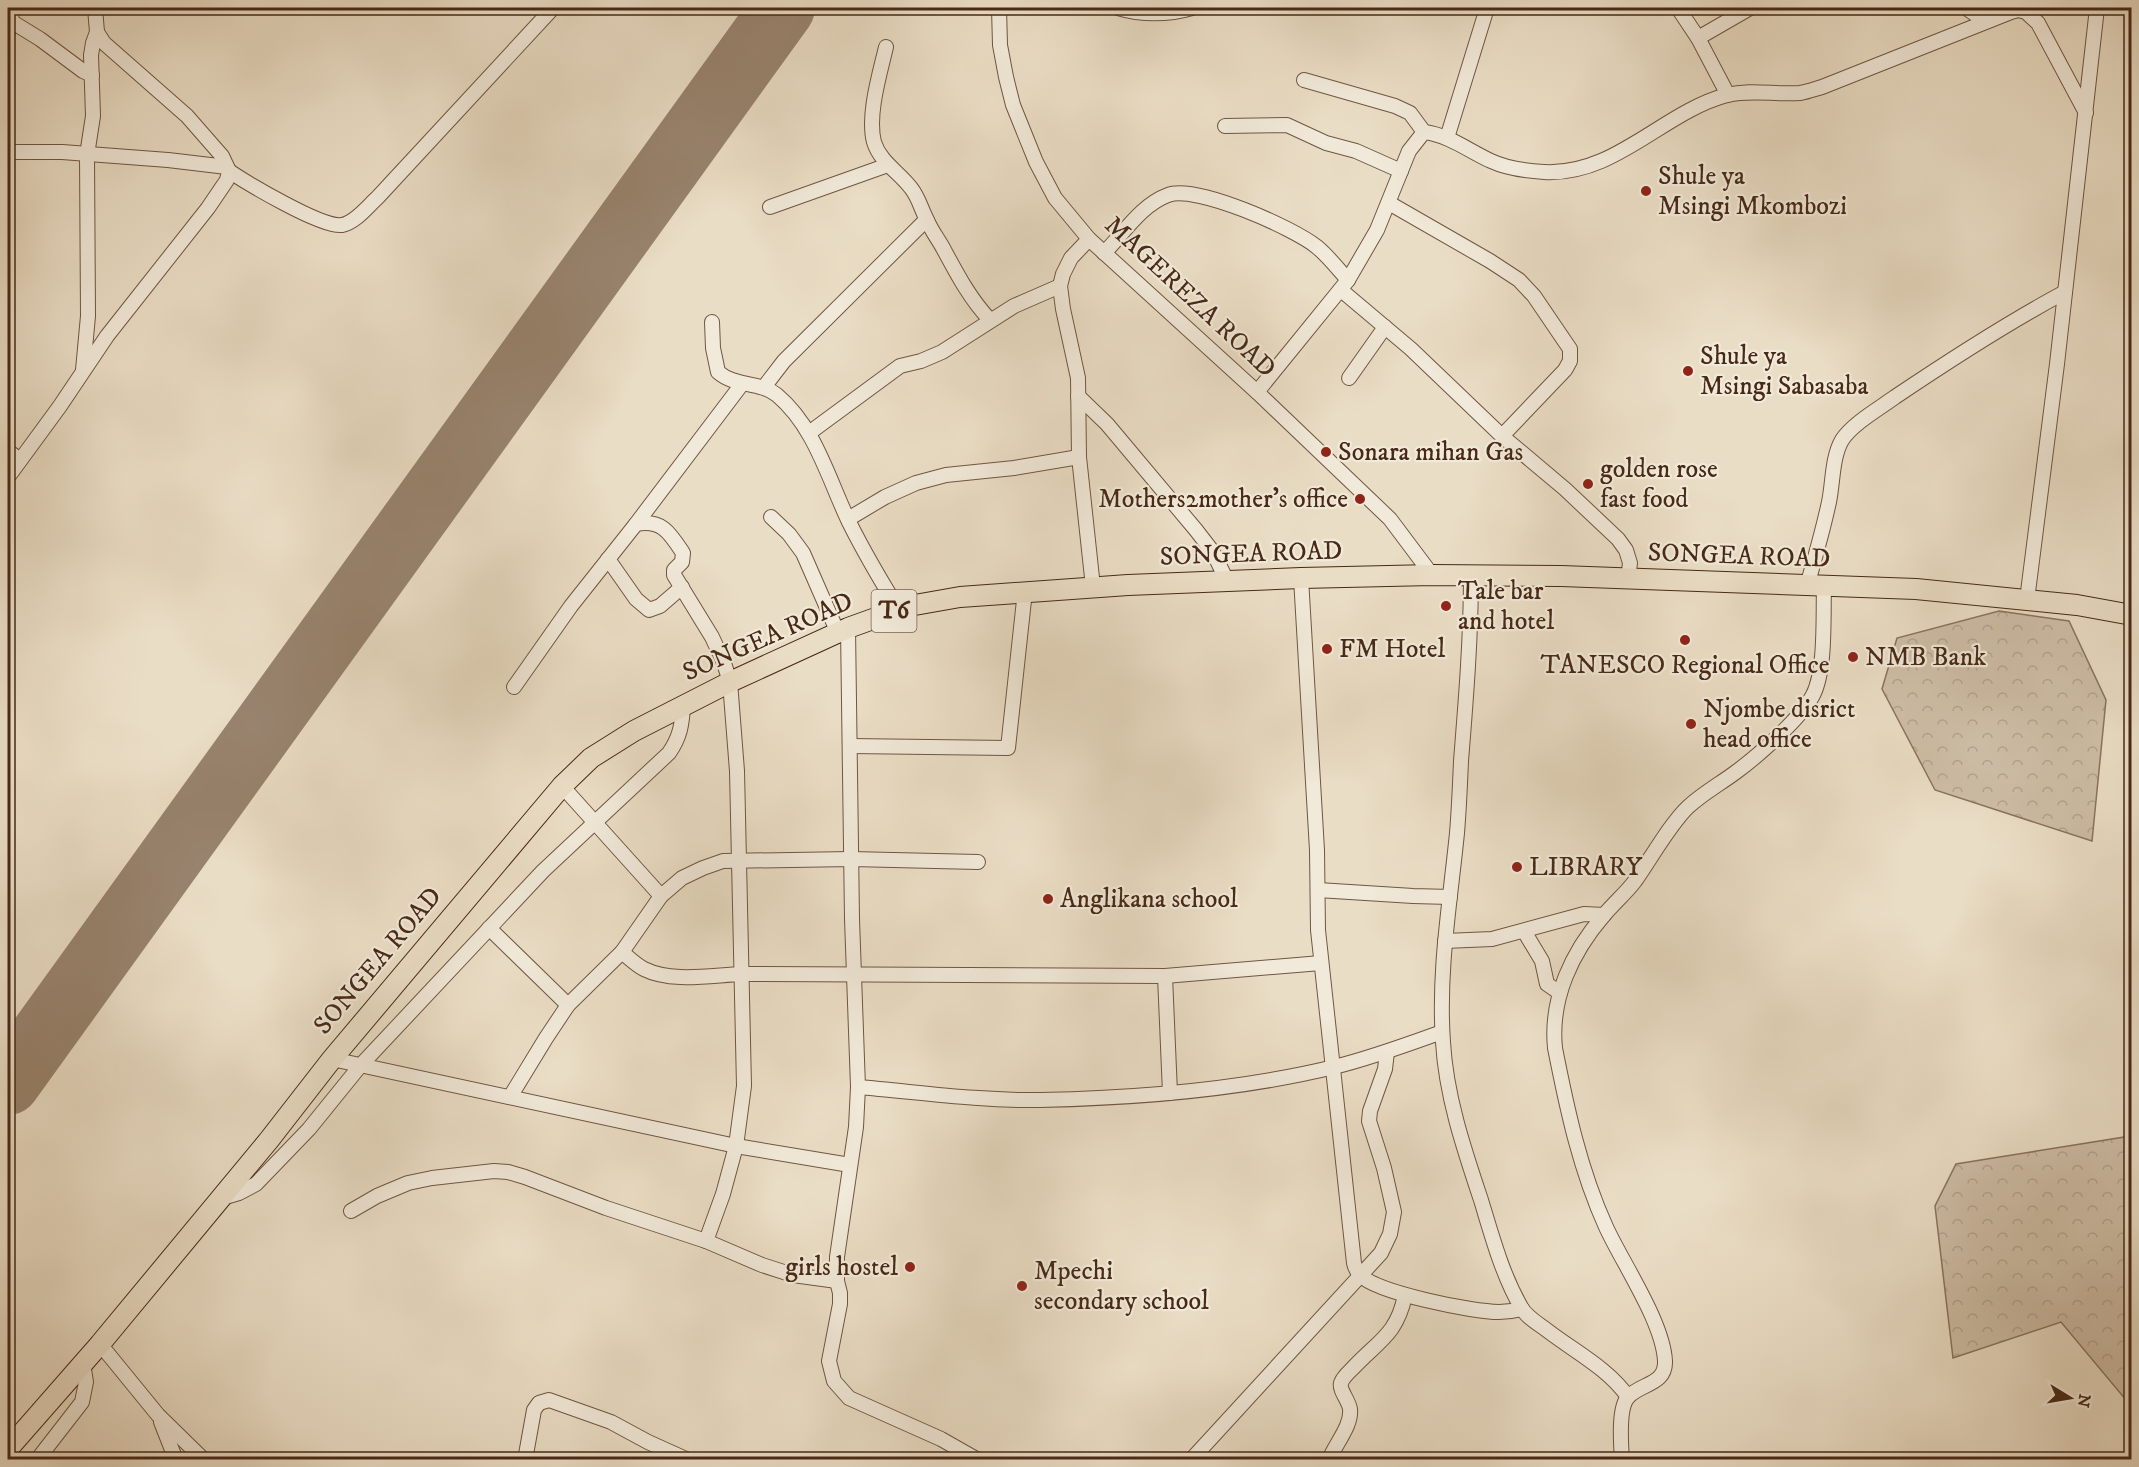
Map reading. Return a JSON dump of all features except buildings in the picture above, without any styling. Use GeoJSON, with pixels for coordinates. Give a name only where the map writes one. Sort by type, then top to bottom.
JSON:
{"type":"FeatureCollection","features":[{"type":"Feature","properties":{"kind":"highway","name":"SONGEA ROAD"},"geometry":{"type":"LineString","coordinates":[[10,1451],[222,1198],[332,1059],[562,786],[591,758],[634,731],[730,682],[843,630],[935,600],[1025,591],[1301,578],[1432,575],[1916,589],[2077,605],[2132,615]]}},
{"type":"Feature","properties":{"kind":"street"},"geometry":{"type":"LineString","coordinates":[[83,371],[88,316],[87,155],[93,116],[91,48],[97,32],[95,8]]}},
{"type":"Feature","properties":{"kind":"street"},"geometry":{"type":"LineString","coordinates":[[8,152],[40,151],[168,160],[228,169],[324,223],[342,225],[356,218],[378,197],[553,8]]}},
{"type":"Feature","properties":{"kind":"street","name":"MAGEREZA ROAD"},"geometry":{"type":"LineString","coordinates":[[998,8],[1000,45],[1006,77],[1035,162],[1055,198],[1089,239],[1257,392],[1390,519],[1432,575]]}},
{"type":"Feature","properties":{"kind":"street"},"geometry":{"type":"LineString","coordinates":[[1118,8],[1147,13],[1192,8]]}},
{"type":"Feature","properties":{"kind":"street"},"geometry":{"type":"LineString","coordinates":[[1448,138],[1487,8]]}},
{"type":"Feature","properties":{"kind":"street"},"geometry":{"type":"LineString","coordinates":[[1678,8],[1698,38],[1728,95]]}},
{"type":"Feature","properties":{"kind":"street"},"geometry":{"type":"LineString","coordinates":[[1698,38],[1750,8]]}},
{"type":"Feature","properties":{"kind":"street"},"geometry":{"type":"LineString","coordinates":[[1966,8],[1985,21]]}},
{"type":"Feature","properties":{"kind":"street"},"geometry":{"type":"LineString","coordinates":[[2027,600],[2066,292],[2097,8]]}},
{"type":"Feature","properties":{"kind":"street"},"geometry":{"type":"LineString","coordinates":[[1304,80],[1395,106],[1410,113],[1424,132],[1436,133],[1448,138],[1493,162],[1547,172],[1580,168],[1599,162],[1624,150],[1680,116],[1728,95],[1763,92],[1802,93],[1985,21],[2018,10],[2025,10],[2038,22],[2086,113]]}},
{"type":"Feature","properties":{"kind":"street"},"geometry":{"type":"LineString","coordinates":[[10,20],[92,75]]}},
{"type":"Feature","properties":{"kind":"street"},"geometry":{"type":"LineString","coordinates":[[8,477],[107,336],[222,190],[227,180],[228,169],[222,156],[187,116],[104,43],[97,32]]}},
{"type":"Feature","properties":{"kind":"street"},"geometry":{"type":"LineString","coordinates":[[886,47],[872,128],[874,142],[888,165],[911,188],[926,220],[970,297],[990,321]]}},
{"type":"Feature","properties":{"kind":"street"},"geometry":{"type":"LineString","coordinates":[[1225,126],[1287,125],[1326,143],[1356,151],[1401,171]]}},
{"type":"Feature","properties":{"kind":"street"},"geometry":{"type":"LineString","coordinates":[[1257,392],[1345,285],[1377,230],[1409,151],[1424,132]]}},
{"type":"Feature","properties":{"kind":"street"},"geometry":{"type":"LineString","coordinates":[[770,207],[888,165]]}},
{"type":"Feature","properties":{"kind":"street"},"geometry":{"type":"LineString","coordinates":[[1104,252],[1153,202],[1171,194],[1192,194],[1219,201],[1296,234],[1316,247],[1345,285],[1385,327],[1502,436],[1565,489],[1618,539],[1626,550],[1630,562],[1628,579]]}},
{"type":"Feature","properties":{"kind":"street"},"geometry":{"type":"LineString","coordinates":[[1389,203],[1519,280],[1534,296],[1570,349],[1569,361],[1564,370],[1502,436]]}},
{"type":"Feature","properties":{"kind":"street"},"geometry":{"type":"LineString","coordinates":[[764,387],[784,361],[926,220]]}},
{"type":"Feature","properties":{"kind":"street"},"geometry":{"type":"LineString","coordinates":[[1089,239],[1071,258],[1060,285],[1076,371],[1079,457],[1093,587]]}},
{"type":"Feature","properties":{"kind":"street"},"geometry":{"type":"LineString","coordinates":[[809,433],[900,366],[921,361],[942,352],[1014,306],[1060,285]]}},
{"type":"Feature","properties":{"kind":"street"},"geometry":{"type":"LineString","coordinates":[[1622,1460],[1622,1414],[1628,1397],[1657,1380],[1663,1371],[1665,1361],[1657,1329],[1606,1227],[1579,1156],[1555,1048],[1554,1029],[1560,993],[1580,947],[1604,915],[1632,885],[1679,816],[1753,758],[1796,717],[1813,696],[1821,668],[1815,586],[1824,521],[1842,440],[1852,429],[1926,376],[2066,292]]}},
{"type":"Feature","properties":{"kind":"street"},"geometry":{"type":"LineString","coordinates":[[712,321],[715,362],[718,372],[742,384],[764,387],[776,395],[809,433],[868,559],[899,610]]}},
{"type":"Feature","properties":{"kind":"street"},"geometry":{"type":"LineString","coordinates":[[1349,378],[1385,327]]}},
{"type":"Feature","properties":{"kind":"street"},"geometry":{"type":"LineString","coordinates":[[724,376],[726,403]]}},
{"type":"Feature","properties":{"kind":"street"},"geometry":{"type":"LineString","coordinates":[[514,687],[571,606],[742,384]]}},
{"type":"Feature","properties":{"kind":"street"},"geometry":{"type":"LineString","coordinates":[[1078,396],[1107,424],[1196,530],[1213,552],[1227,581]]}},
{"type":"Feature","properties":{"kind":"street"},"geometry":{"type":"LineString","coordinates":[[8,451],[20,460]]}},
{"type":"Feature","properties":{"kind":"street"},"geometry":{"type":"LineString","coordinates":[[848,519],[885,497],[916,483],[946,475],[1014,468],[1079,457]]}},
{"type":"Feature","properties":{"kind":"street"},"geometry":{"type":"LineString","coordinates":[[771,517],[789,534],[803,553],[843,630],[850,746],[858,1087],[856,1127],[837,1257],[840,1304],[829,1354],[830,1372],[843,1392],[857,1403],[941,1439],[959,1455],[978,1460]]}},
{"type":"Feature","properties":{"kind":"street"},"geometry":{"type":"LineString","coordinates":[[636,524],[657,523],[676,543],[684,557],[674,570],[674,575],[718,650],[730,682],[736,752],[744,1086],[736,1146],[723,1194],[706,1241]]}},
{"type":"Feature","properties":{"kind":"street"},"geometry":{"type":"LineString","coordinates":[[608,559],[636,599],[648,610],[660,606],[682,587]]}},
{"type":"Feature","properties":{"kind":"street"},"geometry":{"type":"LineString","coordinates":[[1471,575],[1469,678],[1442,980],[1442,1032],[1449,1086],[1458,1129],[1503,1265],[1522,1309],[1602,1371],[1628,1397]]}},
{"type":"Feature","properties":{"kind":"street"},"geometry":{"type":"LineString","coordinates":[[1301,578],[1321,963],[1352,1256],[1360,1275],[1405,1295],[1462,1308],[1487,1311],[1522,1309]]}},
{"type":"Feature","properties":{"kind":"street"},"geometry":{"type":"LineString","coordinates":[[850,746],[1008,748],[1025,591]]}},
{"type":"Feature","properties":{"kind":"street"},"geometry":{"type":"LineString","coordinates":[[222,1198],[239,1193],[256,1184],[309,1129],[360,1066],[543,871],[669,753],[682,727],[683,706]]}},
{"type":"Feature","properties":{"kind":"street"},"geometry":{"type":"LineString","coordinates":[[562,786],[661,896]]}},
{"type":"Feature","properties":{"kind":"street"},"geometry":{"type":"LineString","coordinates":[[510,1097],[568,1005],[622,952],[661,896],[682,878],[703,867],[723,861],[851,859],[978,862]]}},
{"type":"Feature","properties":{"kind":"street"},"geometry":{"type":"LineString","coordinates":[[1318,890],[1450,897]]}},
{"type":"Feature","properties":{"kind":"street"},"geometry":{"type":"LineString","coordinates":[[1445,940],[1492,939],[1588,913],[1604,915]]}},
{"type":"Feature","properties":{"kind":"street"},"geometry":{"type":"LineString","coordinates":[[489,928],[568,1005]]}},
{"type":"Feature","properties":{"kind":"street"},"geometry":{"type":"LineString","coordinates":[[1524,931],[1539,955],[1548,984],[1560,993]]}},
{"type":"Feature","properties":{"kind":"street"},"geometry":{"type":"LineString","coordinates":[[622,952],[643,969],[660,974],[684,976],[981,974],[1165,976],[1321,963]]}},
{"type":"Feature","properties":{"kind":"street"},"geometry":{"type":"LineString","coordinates":[[1165,976],[1170,1092]]}},
{"type":"Feature","properties":{"kind":"street"},"geometry":{"type":"LineString","coordinates":[[858,1087],[972,1098],[1038,1100],[1170,1092],[1269,1080],[1333,1067],[1387,1052],[1442,1032]]}},
{"type":"Feature","properties":{"kind":"street"},"geometry":{"type":"LineString","coordinates":[[1191,1460],[1381,1253],[1390,1234],[1394,1217],[1384,1168],[1369,1121],[1387,1052]]}},
{"type":"Feature","properties":{"kind":"street"},"geometry":{"type":"LineString","coordinates":[[332,1059],[736,1146],[850,1165]]}},
{"type":"Feature","properties":{"kind":"street"},"geometry":{"type":"LineString","coordinates":[[351,1211],[377,1196],[408,1184],[432,1178],[494,1170],[525,1177],[606,1208],[706,1241],[783,1272],[837,1281]]}},
{"type":"Feature","properties":{"kind":"street"},"geometry":{"type":"LineString","coordinates":[[1329,1460],[1349,1418],[1350,1407],[1341,1387],[1342,1382],[1394,1327],[1400,1316],[1405,1295]]}},
{"type":"Feature","properties":{"kind":"street"},"geometry":{"type":"LineString","coordinates":[[100,1344],[158,1415],[204,1460]]}},
{"type":"Feature","properties":{"kind":"street"},"geometry":{"type":"LineString","coordinates":[[37,1460],[82,1402],[86,1382],[84,1363]]}},
{"type":"Feature","properties":{"kind":"street"},"geometry":{"type":"LineString","coordinates":[[525,1460],[534,1410],[539,1403],[549,1400],[611,1422],[688,1460]]}},
{"type":"Feature","properties":{"kind":"street"},"geometry":{"type":"LineString","coordinates":[[158,1415],[176,1460]]}},
{"type":"Feature","properties":{"kind":"green space"},"geometry":{"type":"Polygon","coordinates":[[[1999,611],[2069,621],[2106,700],[2092,841],[1935,790],[1882,689],[1897,638],[1999,611]]]}},
{"type":"Feature","properties":{"kind":"green space"},"geometry":{"type":"Polygon","coordinates":[[[2131,1136],[2131,1406],[2061,1322],[1953,1358],[1935,1206],[1956,1164],[2131,1136]]]}},
{"type":"Feature","properties":{"kind":"runway"},"geometry":{"type":"LineString","coordinates":[[8,1083],[783,8]]}},
{"type":"Feature","properties":{"kind":"place","name":"Shule ya Msingi Mkombozi"},"geometry":{"type":"Point","coordinates":[1646,191]}},
{"type":"Feature","properties":{"kind":"place","name":"Shule ya Msingi Sabasaba"},"geometry":{"type":"Point","coordinates":[1688,371]}},
{"type":"Feature","properties":{"kind":"place","name":"Sonara mihan Gas"},"geometry":{"type":"Point","coordinates":[1326,452]}},
{"type":"Feature","properties":{"kind":"place","name":"golden rose fast food"},"geometry":{"type":"Point","coordinates":[1588,484]}},
{"type":"Feature","properties":{"kind":"place","name":"Mothers2mother's office"},"geometry":{"type":"Point","coordinates":[1360,499]}},
{"type":"Feature","properties":{"kind":"place","name":"Tale bar and hotel"},"geometry":{"type":"Point","coordinates":[1446,606]}},
{"type":"Feature","properties":{"kind":"place","name":"TANESCO Regional Office"},"geometry":{"type":"Point","coordinates":[1685,640]}},
{"type":"Feature","properties":{"kind":"place","name":"FM Hotel"},"geometry":{"type":"Point","coordinates":[1327,649]}},
{"type":"Feature","properties":{"kind":"place","name":"NMB Bank"},"geometry":{"type":"Point","coordinates":[1853,657]}},
{"type":"Feature","properties":{"kind":"place","name":"Njombe disrict head office"},"geometry":{"type":"Point","coordinates":[1691,724]}},
{"type":"Feature","properties":{"kind":"place","name":"LIBRARY"},"geometry":{"type":"Point","coordinates":[1517,867]}},
{"type":"Feature","properties":{"kind":"place","name":"Anglikana school"},"geometry":{"type":"Point","coordinates":[1048,899]}},
{"type":"Feature","properties":{"kind":"place","name":"girls hostel"},"geometry":{"type":"Point","coordinates":[910,1267]}},
{"type":"Feature","properties":{"kind":"place","name":"Mpechi secondary school"},"geometry":{"type":"Point","coordinates":[1022,1286]}}]}
